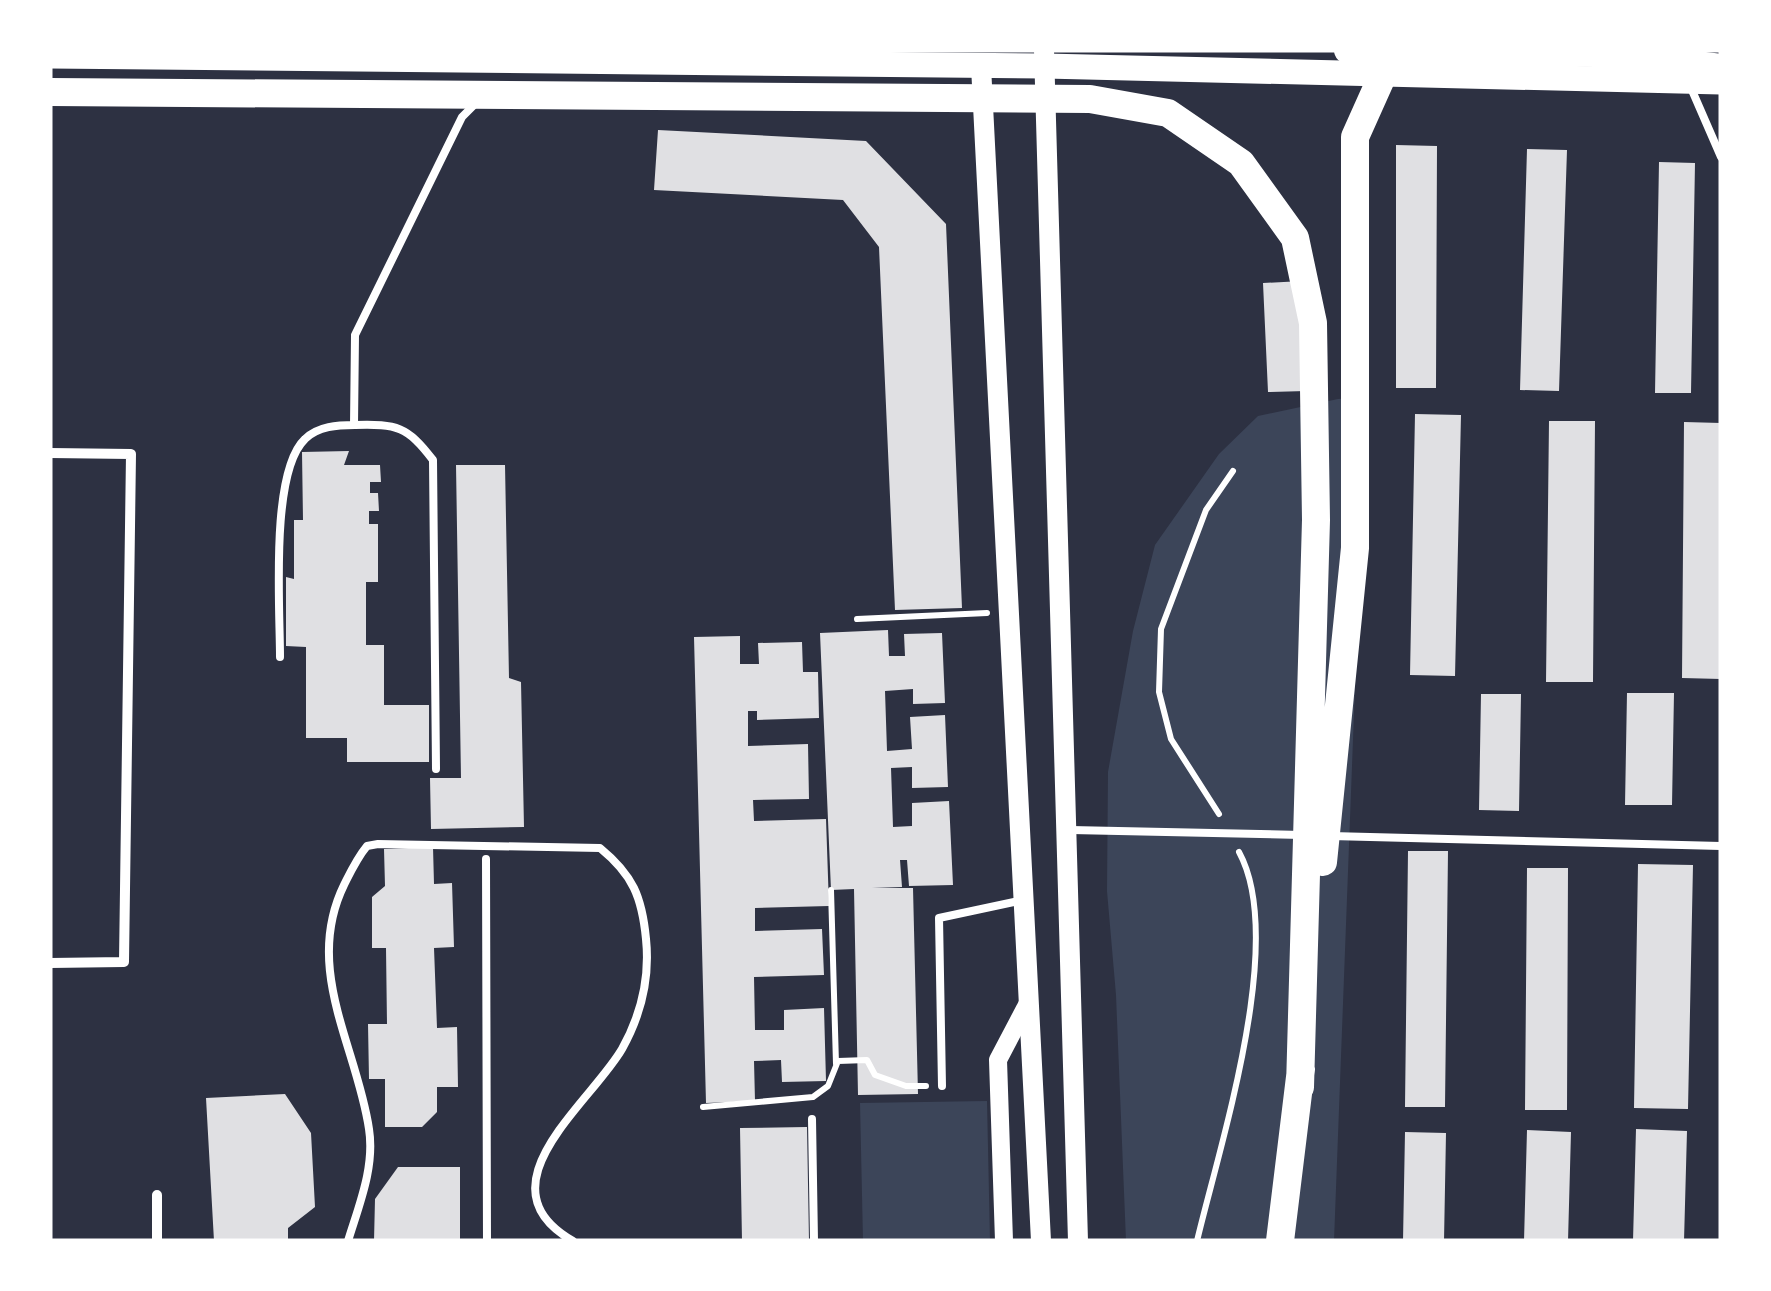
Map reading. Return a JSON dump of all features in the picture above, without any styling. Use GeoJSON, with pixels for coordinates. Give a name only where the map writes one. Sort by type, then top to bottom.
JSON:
{"type":"FeatureCollection","features":[{"type":"Feature","properties":{"kind":"highway"},"geometry":{"type":"LineString","coordinates":[[1348,50],[1596,53],[1721,68]]}},
{"type":"Feature","properties":{"kind":"highway"},"geometry":{"type":"LineString","coordinates":[[1280,1241],[1300,1087],[1355,548],[1356,137],[1385,70],[1405,50]]}},
{"type":"Feature","properties":{"kind":"highway"},"geometry":{"type":"LineString","coordinates":[[50,92],[1090,99],[1168,113],[1241,163],[1294,238],[1313,323],[1316,520],[1300,1087]]}},
{"type":"Feature","properties":{"kind":"main road"},"geometry":{"type":"LineString","coordinates":[[50,56],[512,68],[1044,58],[1721,82]]}},
{"type":"Feature","properties":{"kind":"main road"},"geometry":{"type":"LineString","coordinates":[[981,58],[1041,1241]]}},
{"type":"Feature","properties":{"kind":"main road"},"geometry":{"type":"LineString","coordinates":[[1044,58],[1078,1241]]}},
{"type":"Feature","properties":{"kind":"street"},"geometry":{"type":"LineString","coordinates":[[50,453],[131,454],[124,962],[50,963]]}},
{"type":"Feature","properties":{"kind":"street"},"geometry":{"type":"LineString","coordinates":[[1004,1241],[998,1060],[1029,1000]]}},
{"type":"Feature","properties":{"kind":"street"},"geometry":{"type":"LineString","coordinates":[[156,1241],[157,1195]]}},
{"type":"Feature","properties":{"kind":"lane"},"geometry":{"type":"LineString","coordinates":[[1685,79],[1721,157]]}},
{"type":"Feature","properties":{"kind":"lane"},"geometry":{"type":"LineString","coordinates":[[354,425],[355,335],[462,117],[490,89]]}},
{"type":"Feature","properties":{"kind":"lane"},"geometry":{"type":"LineString","coordinates":[[280,657],[282,489],[291,458],[306,437],[330,426],[391,424],[410,432],[433,460],[436,769]]}},
{"type":"Feature","properties":{"kind":"lane"},"geometry":{"type":"LineString","coordinates":[[1064,830],[1721,846]]}},
{"type":"Feature","properties":{"kind":"lane"},"geometry":{"type":"LineString","coordinates":[[348,1241],[368,1170],[369,1130],[333,1002],[328,973],[329,934],[338,898],[360,854],[367,846],[378,844],[600,848],[625,869],[644,909],[648,958],[643,1002],[605,1076],[554,1132],[537,1168],[536,1195],[541,1214],[573,1241]]}},
{"type":"Feature","properties":{"kind":"lane"},"geometry":{"type":"LineString","coordinates":[[486,859],[487,1241]]}},
{"type":"Feature","properties":{"kind":"lane"},"geometry":{"type":"LineString","coordinates":[[942,1086],[939,918],[1024,900]]}},
{"type":"Feature","properties":{"kind":"lane"},"geometry":{"type":"LineString","coordinates":[[812,1119],[814,1241]]}},
{"type":"Feature","properties":{"kind":"path"},"geometry":{"type":"LineString","coordinates":[[857,619],[1009,612]]}},
{"type":"Feature","properties":{"kind":"path"},"geometry":{"type":"LineString","coordinates":[[703,1107],[813,1098],[828,1086],[836,1064],[831,890]]}},
{"type":"Feature","properties":{"kind":"path"},"geometry":{"type":"LineString","coordinates":[[836,1064],[867,1060],[875,1075],[906,1086],[942,1086]]}},
{"type":"Feature","properties":{"kind":"shaded area"},"geometry":{"type":"Polygon","coordinates":[[[1366,397],[1334,1241],[1126,1241],[1116,995],[1107,891],[1108,772],[1133,631],[1155,545],[1219,454],[1258,416],[1366,397]]]}},
{"type":"Feature","properties":{"kind":"shaded area"},"geometry":{"type":"Polygon","coordinates":[[[987,1101],[990,1241],[863,1241],[860,1103],[987,1101]]]}},
{"type":"Feature","properties":{"kind":"building"},"geometry":{"type":"Polygon","coordinates":[[[658,130],[866,141],[946,224],[962,608],[895,610],[879,247],[843,200],[654,190],[658,130]]]}},
{"type":"Feature","properties":{"kind":"building"},"geometry":{"type":"Polygon","coordinates":[[[1396,145],[1437,146],[1436,388],[1396,388],[1396,145]]]}},
{"type":"Feature","properties":{"kind":"building"},"geometry":{"type":"Polygon","coordinates":[[[1527,149],[1567,150],[1559,391],[1520,390],[1527,149]]]}},
{"type":"Feature","properties":{"kind":"building"},"geometry":{"type":"Polygon","coordinates":[[[1659,162],[1695,163],[1691,393],[1655,393],[1659,162]]]}},
{"type":"Feature","properties":{"kind":"building"},"geometry":{"type":"Polygon","coordinates":[[[1302,281],[1306,391],[1268,392],[1263,283],[1302,281]]]}},
{"type":"Feature","properties":{"kind":"building"},"geometry":{"type":"Polygon","coordinates":[[[1415,414],[1461,415],[1455,676],[1410,675],[1415,414]]]}},
{"type":"Feature","properties":{"kind":"building"},"geometry":{"type":"Polygon","coordinates":[[[1549,421],[1595,421],[1593,682],[1546,682],[1549,421]]]}},
{"type":"Feature","properties":{"kind":"building"},"geometry":{"type":"Polygon","coordinates":[[[1684,422],[1721,423],[1721,679],[1682,678],[1684,422]]]}},
{"type":"Feature","properties":{"kind":"building"},"geometry":{"type":"Polygon","coordinates":[[[349,451],[344,465],[380,465],[381,482],[370,482],[370,493],[378,493],[379,511],[369,511],[369,524],[378,524],[378,582],[366,582],[366,645],[384,645],[384,705],[429,705],[429,762],[347,762],[347,738],[306,738],[306,647],[286,646],[286,577],[294,579],[294,520],[303,520],[302,452],[349,451]]]}},
{"type":"Feature","properties":{"kind":"building"},"geometry":{"type":"Polygon","coordinates":[[[456,465],[505,465],[509,678],[521,682],[524,827],[431,829],[430,778],[461,778],[456,465]]]}},
{"type":"Feature","properties":{"kind":"building"},"geometry":{"type":"Polygon","coordinates":[[[888,630],[889,656],[905,656],[904,634],[942,633],[945,703],[913,704],[913,689],[885,691],[887,751],[912,749],[910,717],[945,715],[948,787],[912,788],[912,767],[891,768],[893,827],[912,826],[912,803],[949,801],[953,885],[909,886],[907,860],[900,860],[902,887],[872,888],[913,888],[918,1094],[858,1095],[854,889],[831,890],[820,633],[888,630]]]}},
{"type":"Feature","properties":{"kind":"building"},"geometry":{"type":"Polygon","coordinates":[[[740,636],[740,664],[759,664],[758,643],[802,642],[803,672],[818,672],[819,718],[757,720],[757,711],[748,711],[748,746],[808,744],[809,799],[753,800],[754,821],[826,819],[829,906],[755,908],[755,931],[822,929],[824,975],[754,977],[755,1030],[784,1030],[784,1010],[824,1008],[826,1081],[782,1082],[781,1060],[754,1061],[755,1101],[706,1103],[694,637],[740,636]]]}},
{"type":"Feature","properties":{"kind":"building"},"geometry":{"type":"Polygon","coordinates":[[[1627,693],[1674,693],[1672,805],[1625,805],[1627,693]]]}},
{"type":"Feature","properties":{"kind":"building"},"geometry":{"type":"Polygon","coordinates":[[[1481,694],[1521,694],[1519,811],[1479,810],[1481,694]]]}},
{"type":"Feature","properties":{"kind":"building"},"geometry":{"type":"Polygon","coordinates":[[[433,847],[434,884],[452,883],[454,947],[434,948],[437,1028],[457,1027],[458,1087],[437,1087],[437,1112],[422,1127],[385,1127],[385,1079],[369,1079],[368,1024],[387,1024],[386,948],[372,948],[372,897],[385,886],[384,849],[433,847]]]}},
{"type":"Feature","properties":{"kind":"building"},"geometry":{"type":"Polygon","coordinates":[[[1408,851],[1448,851],[1445,1107],[1405,1107],[1408,851]]]}},
{"type":"Feature","properties":{"kind":"building"},"geometry":{"type":"Polygon","coordinates":[[[1638,864],[1693,865],[1688,1109],[1634,1108],[1638,864]]]}},
{"type":"Feature","properties":{"kind":"building"},"geometry":{"type":"Polygon","coordinates":[[[1527,868],[1568,868],[1567,1110],[1525,1110],[1527,868]]]}},
{"type":"Feature","properties":{"kind":"building"},"geometry":{"type":"Polygon","coordinates":[[[285,1094],[311,1133],[315,1207],[288,1228],[288,1241],[214,1241],[206,1098],[285,1094]]]}},
{"type":"Feature","properties":{"kind":"building"},"geometry":{"type":"Polygon","coordinates":[[[807,1127],[809,1241],[742,1241],[740,1128],[807,1127]]]}},
{"type":"Feature","properties":{"kind":"building"},"geometry":{"type":"Polygon","coordinates":[[[1636,1129],[1687,1131],[1684,1241],[1633,1241],[1636,1129]]]}},
{"type":"Feature","properties":{"kind":"building"},"geometry":{"type":"Polygon","coordinates":[[[1527,1130],[1571,1132],[1568,1241],[1524,1241],[1527,1130]]]}},
{"type":"Feature","properties":{"kind":"building"},"geometry":{"type":"Polygon","coordinates":[[[1405,1132],[1446,1133],[1444,1241],[1403,1241],[1405,1132]]]}},
{"type":"Feature","properties":{"kind":"building"},"geometry":{"type":"Polygon","coordinates":[[[398,1167],[460,1167],[460,1241],[374,1241],[375,1199],[398,1167]]]}}]}
